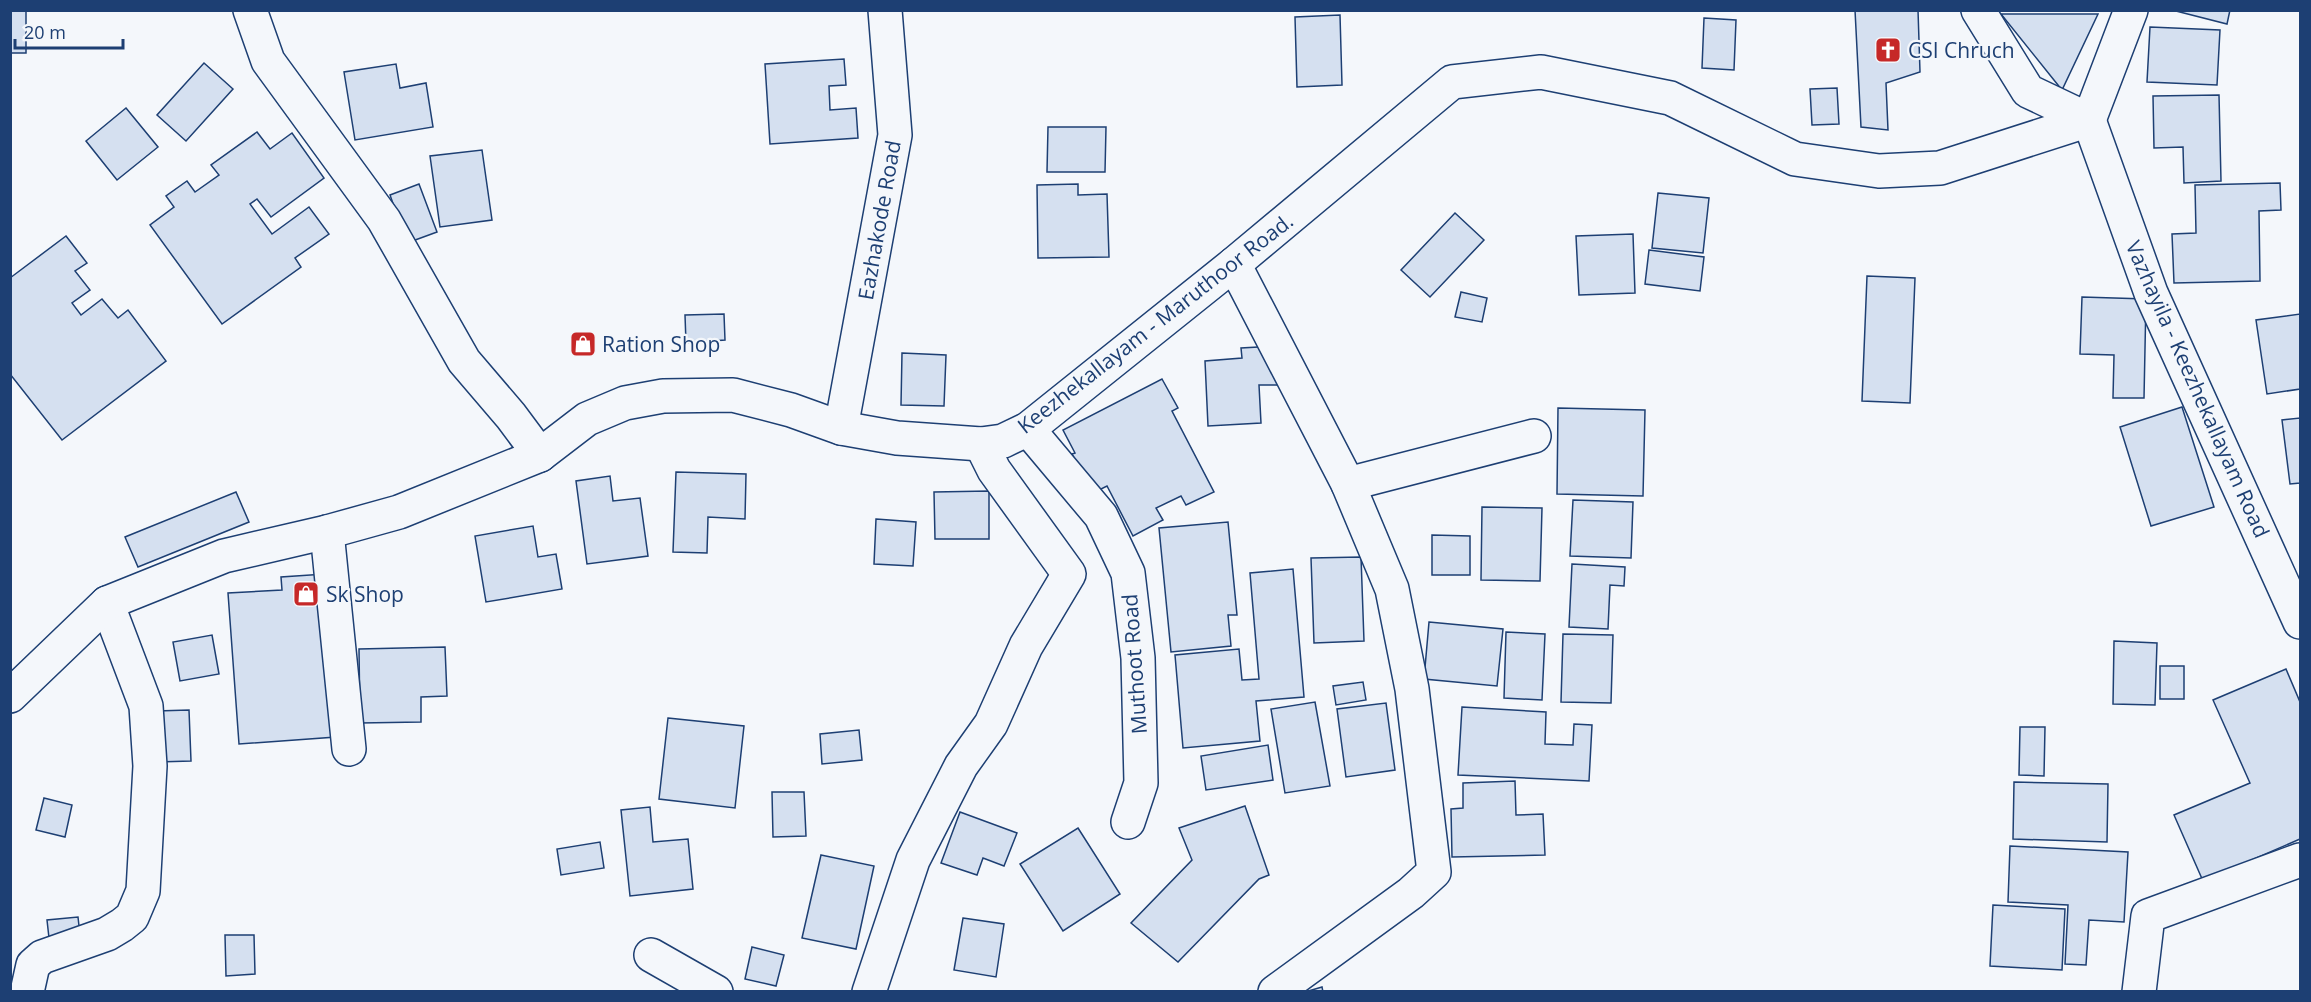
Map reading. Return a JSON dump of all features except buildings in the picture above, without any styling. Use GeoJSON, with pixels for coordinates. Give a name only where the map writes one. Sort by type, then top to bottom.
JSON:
{"type":"FeatureCollection","features":[{"type":"Feature","properties":{"kind":"street"},"geometry":{"type":"LineString","coordinates":[[250,10],[268,61],[384,220],[464,361],[511,416],[540,455]]}},
{"type":"Feature","properties":{"kind":"street","name":"Eazhakode Road"},"geometry":{"type":"LineString","coordinates":[[842,429],[895,135],[885,10]]}},
{"type":"Feature","properties":{"kind":"street"},"geometry":{"type":"LineString","coordinates":[[1978,10],[2028,91],[2089,120],[2131,10]]}},
{"type":"Feature","properties":{"kind":"street","name":"Keezhekallayam - Maruthoor Road."},"geometry":{"type":"LineString","coordinates":[[10,696],[107,603],[224,556],[327,532],[399,512],[540,455],[586,420],[625,403],[663,396],[733,395],[791,410],[842,429],[897,438],[981,444],[1003,441],[1028,429],[1234,264],[1452,82],[1541,72],[1670,98],[1795,159],[1879,171],[1940,168],[2089,120]]}},
{"type":"Feature","properties":{"kind":"street","name":"Vazhayila - Keezhekallayam Road"},"geometry":{"type":"LineString","coordinates":[[2089,120],[2151,293],[2301,622]]}},
{"type":"Feature","properties":{"kind":"street"},"geometry":{"type":"LineString","coordinates":[[1234,264],[1348,484],[1392,589],[1412,689],[1434,872],[1411,893],[1275,992]]}},
{"type":"Feature","properties":{"kind":"street","name":"Muthoot Road"},"geometry":{"type":"LineString","coordinates":[[1028,429],[1101,516],[1128,573],[1138,658],[1141,783],[1128,822]]}},
{"type":"Feature","properties":{"kind":"street"},"geometry":{"type":"LineString","coordinates":[[1348,484],[1534,436]]}},
{"type":"Feature","properties":{"kind":"street"},"geometry":{"type":"LineString","coordinates":[[869,992],[913,860],[961,766],[991,724],[1026,646],[1070,574],[994,470],[981,444]]}},
{"type":"Feature","properties":{"kind":"street"},"geometry":{"type":"LineString","coordinates":[[327,532],[349,749]]}},
{"type":"Feature","properties":{"kind":"street"},"geometry":{"type":"LineString","coordinates":[[27,992],[33,965],[42,957],[107,934],[122,925],[132,917],[142,891],[150,766],[146,706],[107,603]]}},
{"type":"Feature","properties":{"kind":"street"},"geometry":{"type":"LineString","coordinates":[[2139,992],[2148,916],[2301,860]]}},
{"type":"Feature","properties":{"kind":"street"},"geometry":{"type":"LineString","coordinates":[[651,955],[716,992]]}},
{"type":"Feature","properties":{"kind":"street"},"geometry":{"type":"LineString","coordinates":[[10,986],[13,992]]}},
{"type":"Feature","properties":{"kind":"place","name":"CSI Chruch"},"geometry":{"type":"Point","coordinates":[1888,50]}},
{"type":"Feature","properties":{"kind":"place","name":"Ration Shop"},"geometry":{"type":"Point","coordinates":[583,344]}},
{"type":"Feature","properties":{"kind":"place","name":"Sk Shop"},"geometry":{"type":"Point","coordinates":[306,594]}}]}
